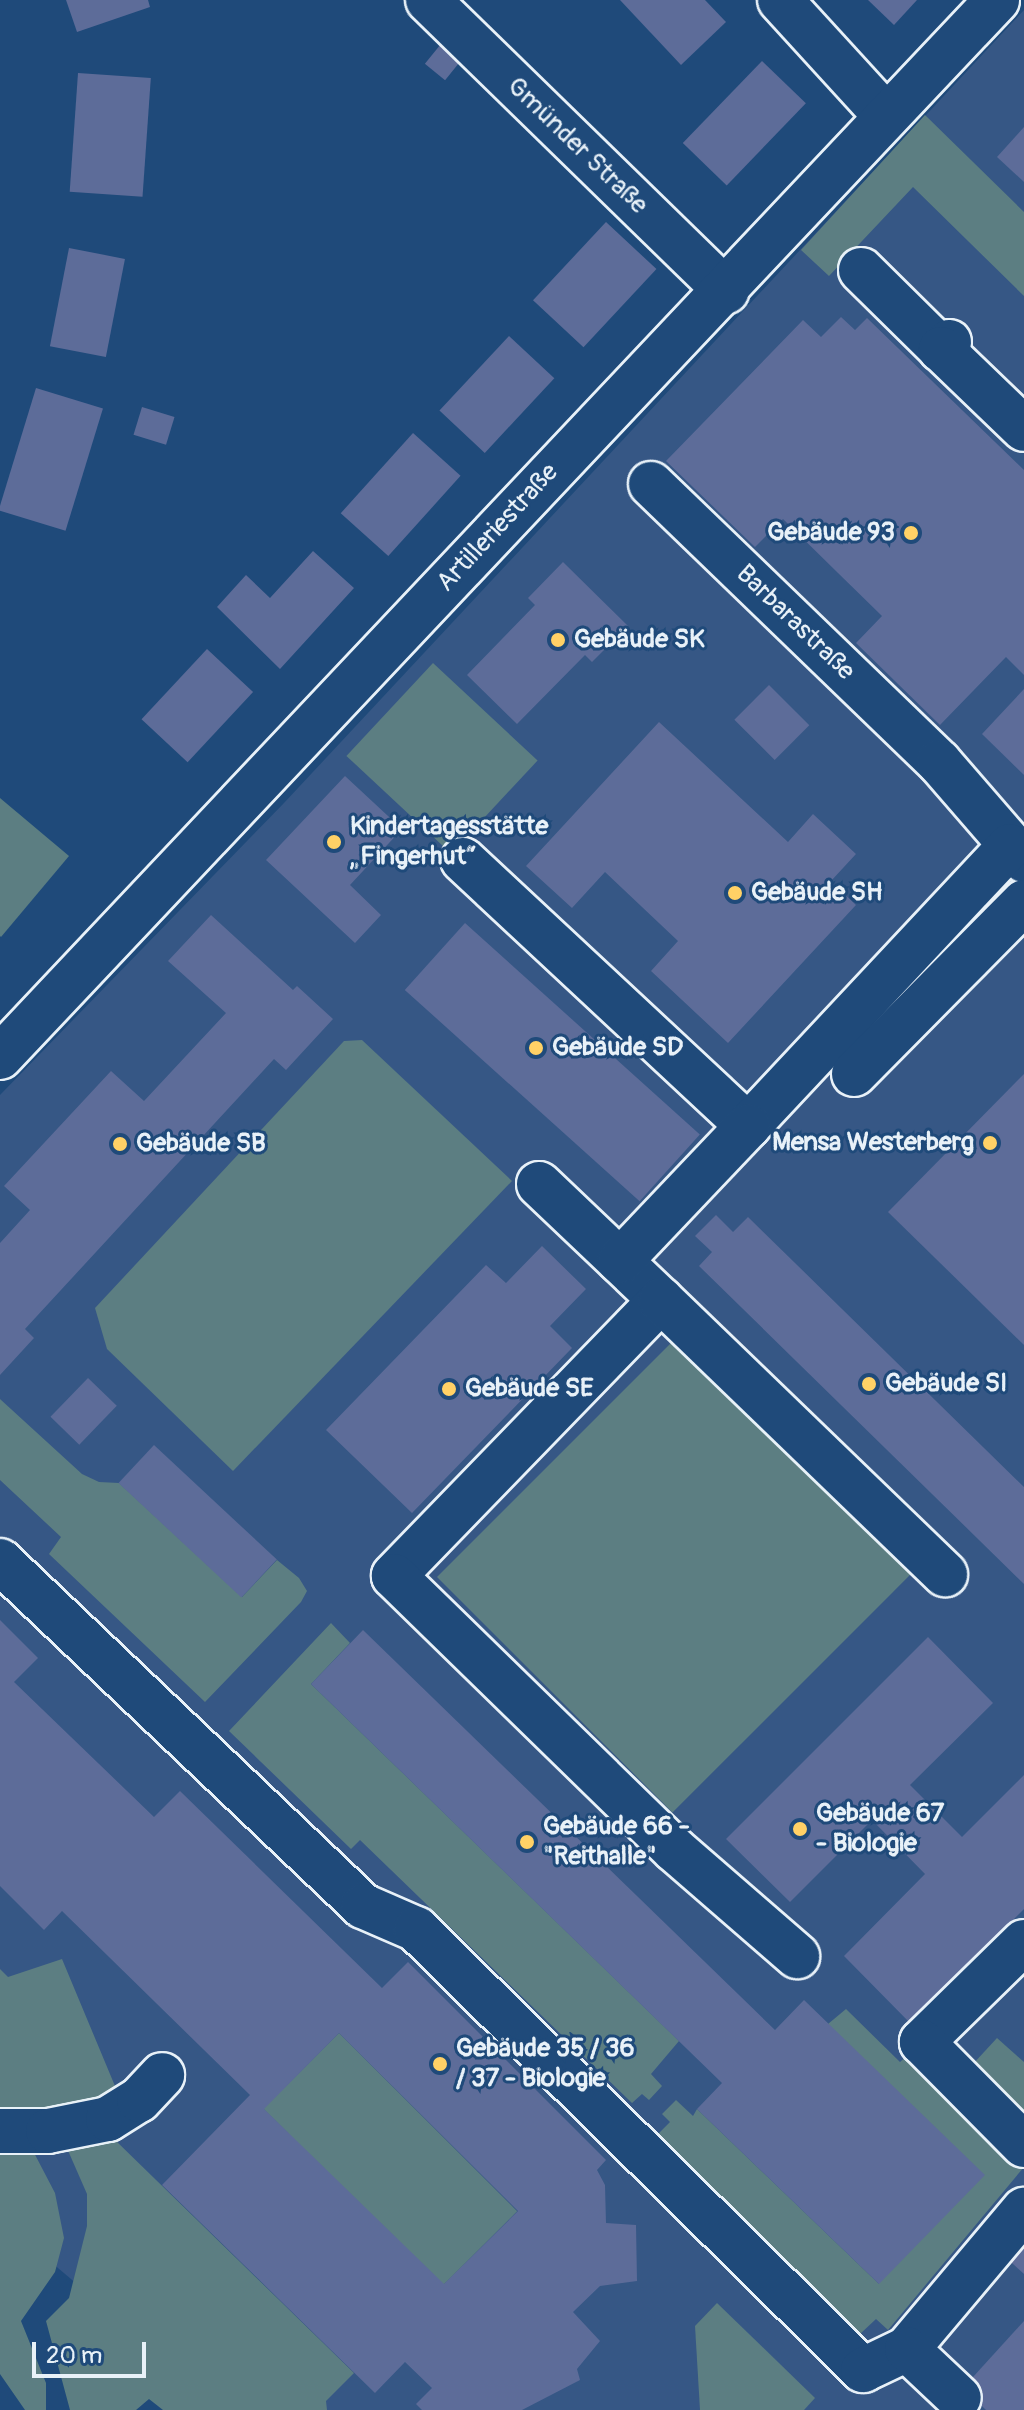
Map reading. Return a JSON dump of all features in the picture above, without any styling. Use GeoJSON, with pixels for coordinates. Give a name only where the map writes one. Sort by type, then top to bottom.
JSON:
{"type":"FeatureCollection","features":[{"type":"Feature","properties":{"kind":"street","name":"Gmünder Straße"},"geometry":{"type":"LineString","coordinates":[[428,0],[726,291]]}},
{"type":"Feature","properties":{"kind":"street"},"geometry":{"type":"LineString","coordinates":[[780,0],[885,115]]}},
{"type":"Feature","properties":{"kind":"street","name":"Artilleriestraße"},"geometry":{"type":"LineString","coordinates":[[0,1057],[726,291],[885,115],[997,0]]}},
{"type":"Feature","properties":{"kind":"street"},"geometry":{"type":"LineString","coordinates":[[861,270],[945,345],[1024,429]]}},
{"type":"Feature","properties":{"kind":"street","name":"Barbarastraße"},"geometry":{"type":"LineString","coordinates":[[651,484],[939,762],[1017,853]]}},
{"type":"Feature","properties":{"kind":"street"},"geometry":{"type":"LineString","coordinates":[[620,1261],[748,1126],[1017,853]]}},
{"type":"Feature","properties":{"kind":"street"},"geometry":{"type":"LineString","coordinates":[[463,860],[748,1126]]}},
{"type":"Feature","properties":{"kind":"street"},"geometry":{"type":"LineString","coordinates":[[854,1074],[1024,902]]}},
{"type":"Feature","properties":{"kind":"street"},"geometry":{"type":"LineString","coordinates":[[539,1184],[945,1574]]}},
{"type":"Feature","properties":{"kind":"street"},"geometry":{"type":"LineString","coordinates":[[661,1300],[381,1564],[675,1850],[797,1956]]}},
{"type":"Feature","properties":{"kind":"street"},"geometry":{"type":"LineString","coordinates":[[0,1561],[363,1906],[416,1929],[863,2370],[907,2349],[1024,2210]]}},
{"type":"Feature","properties":{"kind":"street"},"geometry":{"type":"LineString","coordinates":[[1024,1942],[922,2042],[1024,2145]]}},
{"type":"Feature","properties":{"kind":"street"},"geometry":{"type":"LineString","coordinates":[[0,2131],[48,2131],[108,2119],[139,2100],[162,2075]]}},
{"type":"Feature","properties":{"kind":"street"},"geometry":{"type":"LineString","coordinates":[[907,2349],[959,2398]]}},
{"type":"Feature","properties":{"kind":"shaded area"},"geometry":{"type":"Polygon","coordinates":[[[1024,10],[1024,2410],[226,2410],[0,2219],[0,1095],[284,803],[1024,10]]]}},
{"type":"Feature","properties":{"kind":"green space"},"geometry":{"type":"Polygon","coordinates":[[[925,115],[1024,212],[1024,296],[913,187],[829,276],[801,250],[925,115]]]}},
{"type":"Feature","properties":{"kind":"green space"},"geometry":{"type":"Polygon","coordinates":[[[433,663],[538,761],[451,853],[346,756],[433,663]]]}},
{"type":"Feature","properties":{"kind":"green space"},"geometry":{"type":"Polygon","coordinates":[[[0,798],[69,856],[1,937],[0,936],[0,798]]]}},
{"type":"Feature","properties":{"kind":"green space"},"geometry":{"type":"Polygon","coordinates":[[[362,1040],[512,1181],[233,1471],[107,1349],[95,1308],[344,1041],[362,1040]]]}},
{"type":"Feature","properties":{"kind":"green space"},"geometry":{"type":"Polygon","coordinates":[[[676,1338],[911,1573],[672,1812],[437,1577],[676,1338]]]}},
{"type":"Feature","properties":{"kind":"green space"},"geometry":{"type":"Polygon","coordinates":[[[0,1399],[82,1474],[99,1482],[119,1483],[242,1597],[277,1560],[299,1578],[307,1591],[301,1602],[205,1702],[49,1554],[61,1537],[0,1480],[0,1399]]]}},
{"type":"Feature","properties":{"kind":"green space"},"geometry":{"type":"Polygon","coordinates":[[[331,1623],[350,1643],[311,1684],[679,2041],[651,2074],[662,2086],[649,2100],[642,2094],[632,2103],[360,1840],[351,1849],[229,1731],[331,1623]]]}},
{"type":"Feature","properties":{"kind":"green space"},"geometry":{"type":"Polygon","coordinates":[[[62,1959],[120,2098],[0,2116],[0,1969],[8,1977],[62,1959]]]}},
{"type":"Feature","properties":{"kind":"green space"},"geometry":{"type":"Polygon","coordinates":[[[846,2009],[900,2062],[908,2055],[1024,2167],[888,2330],[876,2319],[859,2335],[656,2136],[670,2122],[662,2114],[676,2100],[693,2116],[697,2109],[879,2284],[828,2024],[846,2009]]]}},
{"type":"Feature","properties":{"kind":"green space"},"geometry":{"type":"Polygon","coordinates":[[[339,2033],[517,2211],[442,2287],[263,2109],[339,2033]]]}},
{"type":"Feature","properties":{"kind":"green space"},"geometry":{"type":"Polygon","coordinates":[[[997,2038],[1024,2062],[1024,2111],[973,2064],[997,2038]]]}},
{"type":"Feature","properties":{"kind":"green space"},"geometry":{"type":"Polygon","coordinates":[[[113,2138],[354,2373],[326,2401],[327,2410],[163,2410],[149,2399],[136,2410],[70,2410],[46,2321],[69,2298],[87,2226],[87,2194],[66,2146],[113,2138]]]}},
{"type":"Feature","properties":{"kind":"green space"},"geometry":{"type":"Polygon","coordinates":[[[0,2145],[31,2147],[55,2193],[64,2238],[55,2272],[21,2321],[46,2383],[46,2410],[25,2410],[0,2374],[0,2145]]]}},
{"type":"Feature","properties":{"kind":"green space"},"geometry":{"type":"Polygon","coordinates":[[[717,2303],[815,2398],[804,2410],[700,2410],[695,2326],[717,2303]]]}},
{"type":"Feature","properties":{"kind":"building"},"geometry":{"type":"Polygon","coordinates":[[[66,0],[148,0],[150,7],[77,32],[66,0]]]}},
{"type":"Feature","properties":{"kind":"building"},"geometry":{"type":"Polygon","coordinates":[[[620,0],[705,0],[726,22],[681,65],[620,0]]]}},
{"type":"Feature","properties":{"kind":"building"},"geometry":{"type":"Polygon","coordinates":[[[868,0],[917,0],[894,25],[868,0]]]}},
{"type":"Feature","properties":{"kind":"building"},"geometry":{"type":"Polygon","coordinates":[[[445,39],[465,55],[445,80],[425,64],[445,39]]]}},
{"type":"Feature","properties":{"kind":"building"},"geometry":{"type":"Polygon","coordinates":[[[762,61],[806,103],[727,185],[683,143],[762,61]]]}},
{"type":"Feature","properties":{"kind":"building"},"geometry":{"type":"Polygon","coordinates":[[[78,73],[151,78],[143,197],[70,192],[78,73]]]}},
{"type":"Feature","properties":{"kind":"building"},"geometry":{"type":"Polygon","coordinates":[[[1024,127],[1024,182],[997,157],[1024,127]]]}},
{"type":"Feature","properties":{"kind":"building"},"geometry":{"type":"Polygon","coordinates":[[[606,222],[656,269],[583,347],[533,300],[606,222]]]}},
{"type":"Feature","properties":{"kind":"building"},"geometry":{"type":"Polygon","coordinates":[[[69,248],[125,259],[106,357],[50,346],[69,248]]]}},
{"type":"Feature","properties":{"kind":"building","name":"Gebäude 93"},"geometry":{"type":"Polygon","coordinates":[[[841,317],[855,330],[867,318],[1024,470],[1024,675],[1006,657],[940,725],[856,643],[882,616],[783,519],[755,547],[666,461],[803,320],[821,337],[841,317]]]}},
{"type":"Feature","properties":{"kind":"building"},"geometry":{"type":"Polygon","coordinates":[[[509,336],[554,378],[485,453],[439,411],[509,336]]]}},
{"type":"Feature","properties":{"kind":"building"},"geometry":{"type":"Polygon","coordinates":[[[36,388],[103,408],[66,531],[0,511],[36,388]]]}},
{"type":"Feature","properties":{"kind":"building"},"geometry":{"type":"Polygon","coordinates":[[[142,407],[175,417],[166,445],[134,435],[142,407]]]}},
{"type":"Feature","properties":{"kind":"building"},"geometry":{"type":"Polygon","coordinates":[[[413,433],[461,476],[388,556],[341,513],[413,433]]]}},
{"type":"Feature","properties":{"kind":"building"},"geometry":{"type":"Polygon","coordinates":[[[313,551],[354,588],[280,669],[217,607],[246,575],[270,598],[313,551]]]}},
{"type":"Feature","properties":{"kind":"building","name":"Gebäude SK"},"geometry":{"type":"Polygon","coordinates":[[[563,562],[628,626],[592,662],[585,655],[517,724],[467,675],[535,605],[528,598],[563,562]]]}},
{"type":"Feature","properties":{"kind":"building"},"geometry":{"type":"Polygon","coordinates":[[[207,649],[253,692],[188,762],[142,719],[207,649]]]}},
{"type":"Feature","properties":{"kind":"building"},"geometry":{"type":"Polygon","coordinates":[[[769,685],[809,725],[775,760],[734,720],[769,685]]]}},
{"type":"Feature","properties":{"kind":"building"},"geometry":{"type":"Polygon","coordinates":[[[1024,689],[1024,775],[982,734],[1024,689]]]}},
{"type":"Feature","properties":{"kind":"building","name":"Gebäude SH"},"geometry":{"type":"Polygon","coordinates":[[[659,722],[788,842],[813,814],[856,854],[831,881],[856,905],[728,1043],[651,971],[678,941],[605,872],[572,908],[526,866],[659,722]]]}},
{"type":"Feature","properties":{"kind":"building"},"geometry":{"type":"Polygon","coordinates":[[[345,776],[402,829],[350,885],[381,915],[355,943],[266,860],[345,776]]]}},
{"type":"Feature","properties":{"kind":"building","name":"Gebäude SB"},"geometry":{"type":"Polygon","coordinates":[[[211,915],[293,990],[297,986],[333,1019],[286,1070],[274,1059],[25,1329],[34,1338],[0,1375],[0,1243],[30,1210],[4,1186],[111,1071],[144,1101],[226,1013],[168,961],[211,915]]]}},
{"type":"Feature","properties":{"kind":"building","name":"Gebäude SD"},"geometry":{"type":"Polygon","coordinates":[[[465,923],[700,1134],[640,1201],[405,990],[465,923]]]}},
{"type":"Feature","properties":{"kind":"building","name":"Mensa Westerberg"},"geometry":{"type":"Polygon","coordinates":[[[1024,1074],[1024,1345],[888,1212],[1024,1074]]]}},
{"type":"Feature","properties":{"kind":"building","name":"Gebäude SI"},"geometry":{"type":"Polygon","coordinates":[[[716,1215],[733,1232],[748,1217],[1024,1487],[1024,1584],[699,1266],[712,1252],[695,1236],[716,1215]]]}},
{"type":"Feature","properties":{"kind":"building","name":"Gebäude SE"},"geometry":{"type":"Polygon","coordinates":[[[542,1246],[586,1289],[550,1326],[572,1348],[412,1513],[326,1430],[486,1265],[506,1283],[542,1246]]]}},
{"type":"Feature","properties":{"kind":"building"},"geometry":{"type":"Polygon","coordinates":[[[88,1378],[117,1406],[79,1445],[50,1417],[88,1378]]]}},
{"type":"Feature","properties":{"kind":"building"},"geometry":{"type":"Polygon","coordinates":[[[154,1445],[277,1560],[241,1598],[119,1483],[154,1445]]]}},
{"type":"Feature","properties":{"kind":"building","name":"Gebäude 35 / 36 / 37 - Biologie"},"geometry":{"type":"Polygon","coordinates":[[[0,1620],[38,1658],[14,1682],[154,1817],[180,1791],[382,1988],[408,1962],[606,2160],[597,2170],[605,2185],[606,2223],[636,2225],[637,2281],[600,2286],[573,2312],[600,2341],[577,2369],[580,2380],[522,2410],[422,2410],[416,2404],[432,2388],[405,2362],[375,2393],[162,2185],[250,2095],[62,1911],[44,1930],[0,1886],[0,1620]],[[339,2033],[264,2109],[444,2284],[518,2211],[339,2033]]]}},
{"type":"Feature","properties":{"kind":"building","name":"Gebäude 66 - \"Reithalle\""},"geometry":{"type":"Polygon","coordinates":[[[363,1630],[775,2030],[804,2000],[985,2175],[879,2284],[697,2109],[722,2083],[311,1684],[363,1630]]]}},
{"type":"Feature","properties":{"kind":"building","name":"Gebäude 67 - Biologie"},"geometry":{"type":"Polygon","coordinates":[[[928,1637],[993,1703],[910,1785],[962,1837],[1024,1775],[1024,1909],[910,2023],[844,1956],[925,1874],[872,1820],[790,1902],[726,1839],[928,1637]]]}},
{"type":"Feature","properties":{"kind":"building"},"geometry":{"type":"Polygon","coordinates":[[[1024,2232],[1024,2274],[1003,2255],[1024,2232]]]}},
{"type":"Feature","properties":{"kind":"building"},"geometry":{"type":"Polygon","coordinates":[[[1024,2321],[1024,2410],[986,2410],[963,2388],[1024,2321]]]}},
{"type":"Feature","properties":{"kind":"place","name":"Gebäude 93"},"geometry":{"type":"Point","coordinates":[911,533]}},
{"type":"Feature","properties":{"kind":"place","name":"Gebäude SK"},"geometry":{"type":"Point","coordinates":[558,640]}},
{"type":"Feature","properties":{"kind":"place","name":"Kindertagesstätte „Fingerhut“"},"geometry":{"type":"Point","coordinates":[334,842]}},
{"type":"Feature","properties":{"kind":"place","name":"Gebäude SH"},"geometry":{"type":"Point","coordinates":[735,893]}},
{"type":"Feature","properties":{"kind":"place","name":"Gebäude SD"},"geometry":{"type":"Point","coordinates":[536,1048]}},
{"type":"Feature","properties":{"kind":"place","name":"Mensa Westerberg"},"geometry":{"type":"Point","coordinates":[990,1143]}},
{"type":"Feature","properties":{"kind":"place","name":"Gebäude SB"},"geometry":{"type":"Point","coordinates":[120,1144]}},
{"type":"Feature","properties":{"kind":"place","name":"Gebäude SI"},"geometry":{"type":"Point","coordinates":[869,1384]}},
{"type":"Feature","properties":{"kind":"place","name":"Gebäude SE"},"geometry":{"type":"Point","coordinates":[449,1389]}},
{"type":"Feature","properties":{"kind":"place","name":"Gebäude 67 - Biologie"},"geometry":{"type":"Point","coordinates":[800,1829]}},
{"type":"Feature","properties":{"kind":"place","name":"Gebäude 66 - \"Reithalle\""},"geometry":{"type":"Point","coordinates":[527,1842]}},
{"type":"Feature","properties":{"kind":"place","name":"Gebäude 35 / 36 / 37 - Biologie"},"geometry":{"type":"Point","coordinates":[440,2064]}}]}
